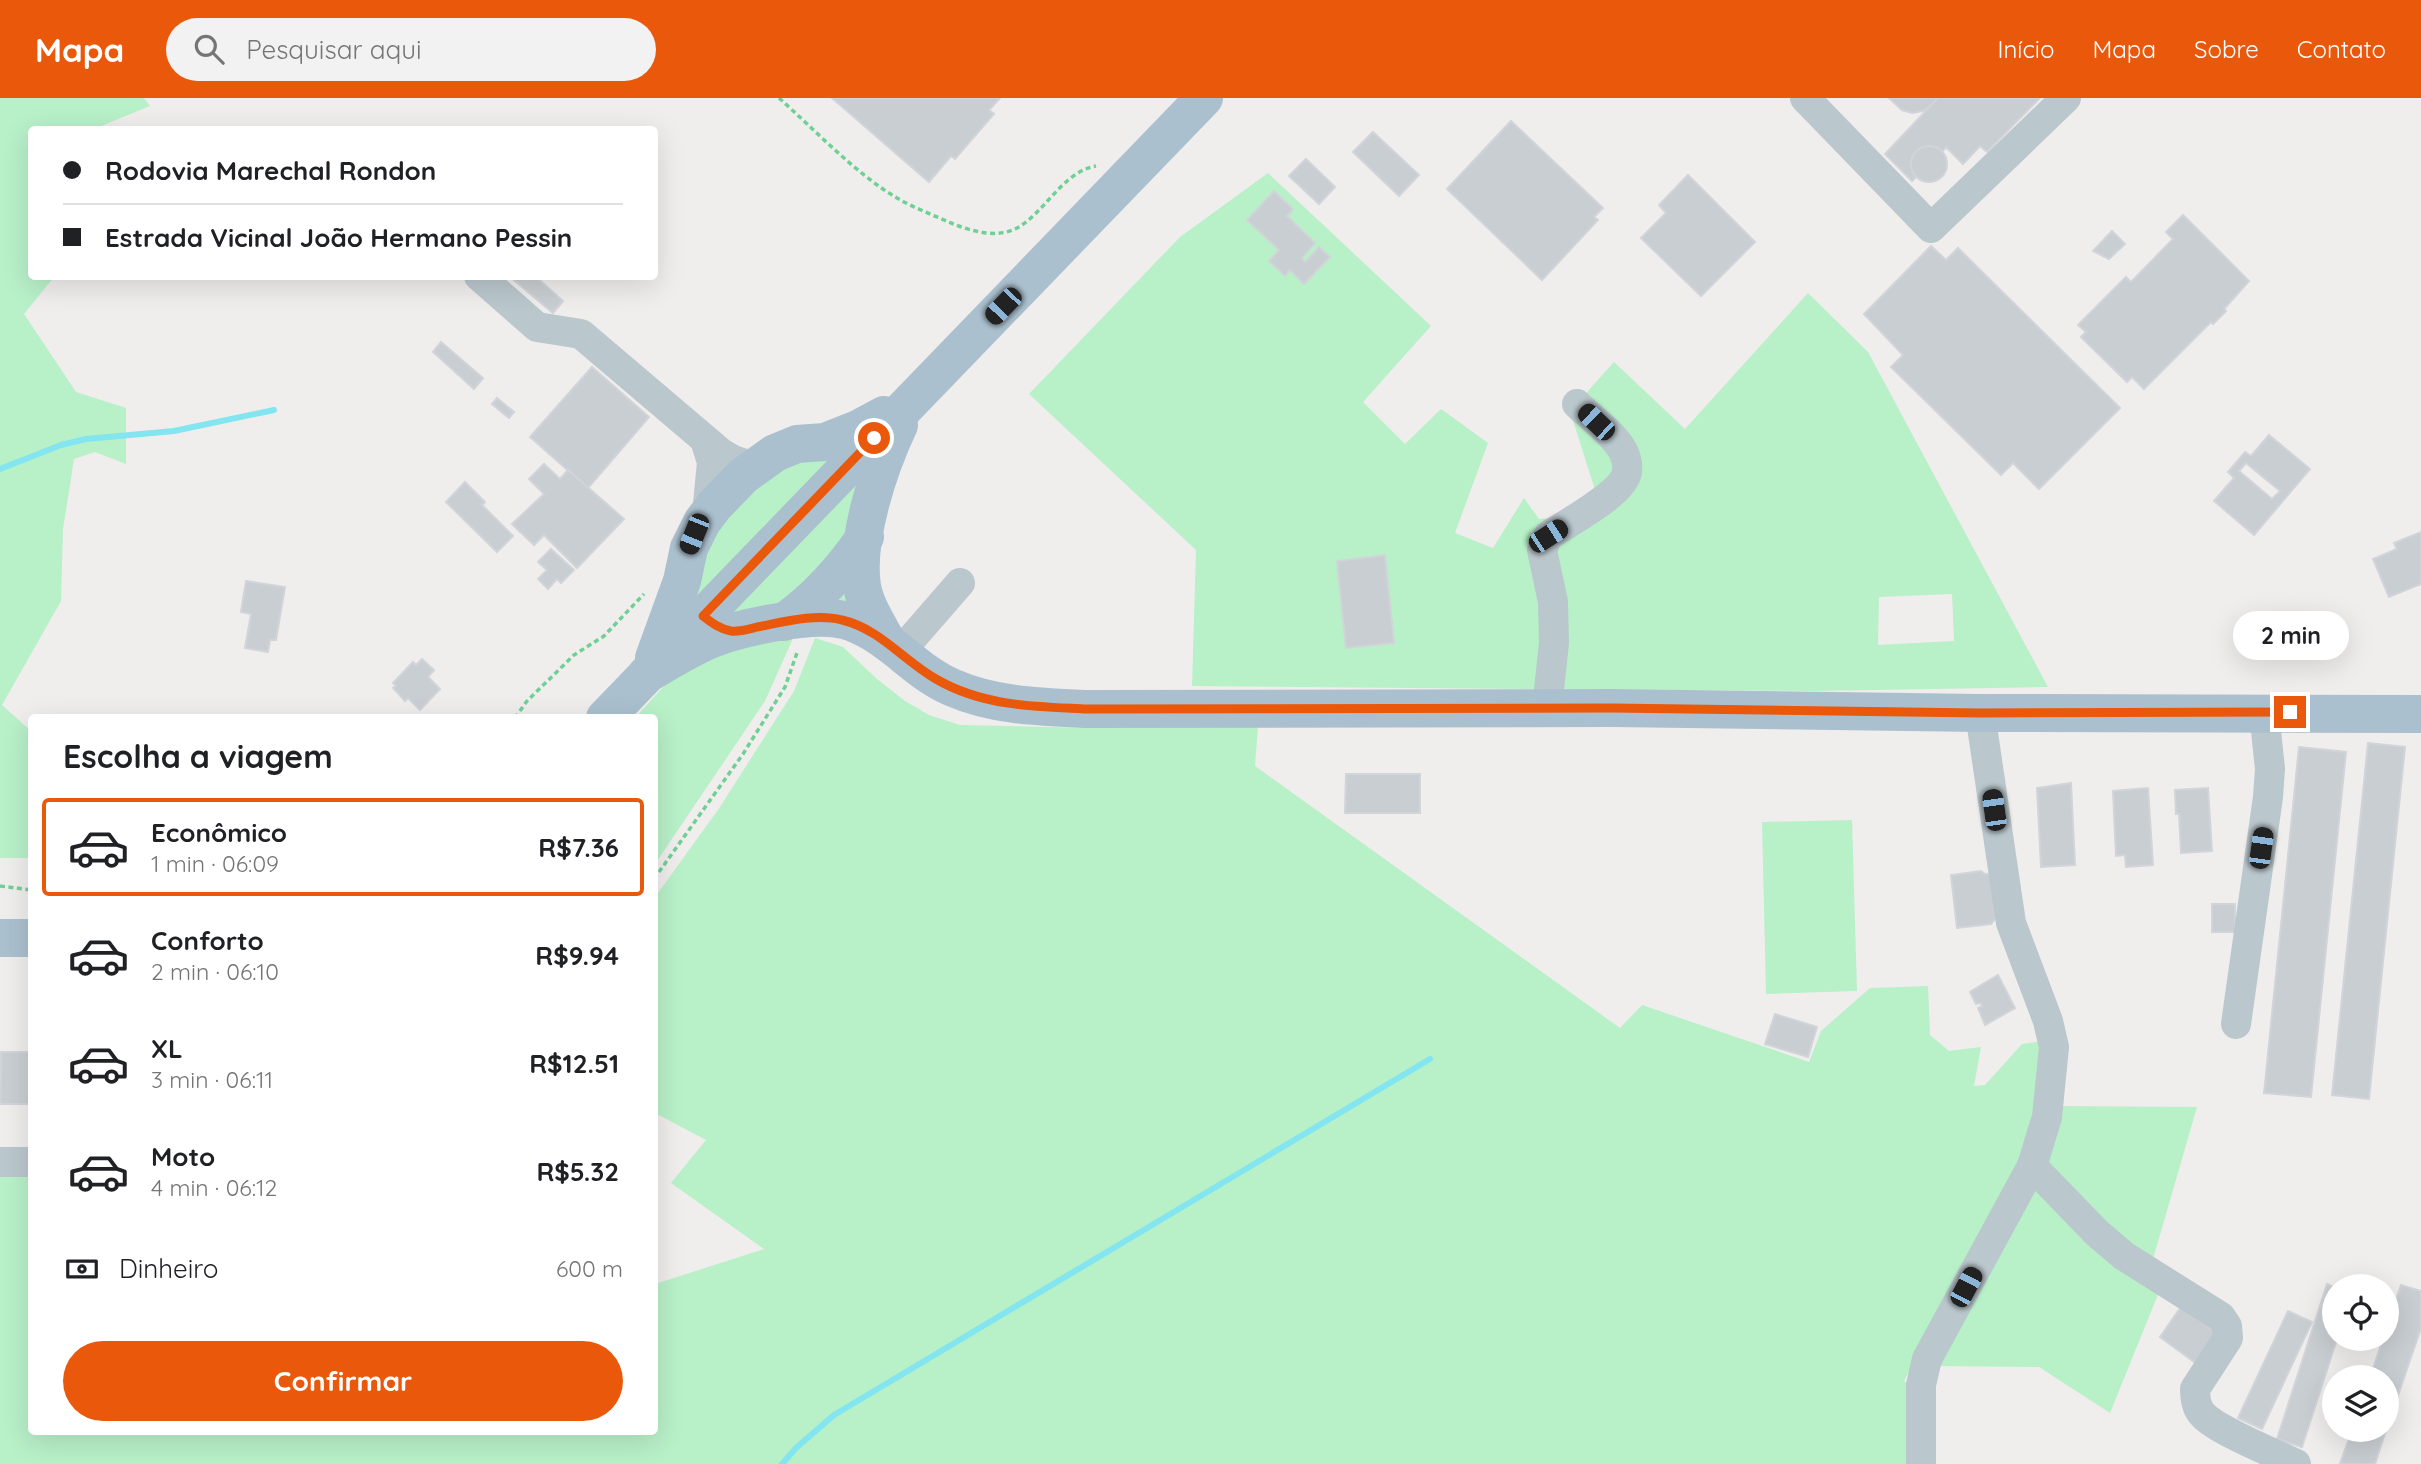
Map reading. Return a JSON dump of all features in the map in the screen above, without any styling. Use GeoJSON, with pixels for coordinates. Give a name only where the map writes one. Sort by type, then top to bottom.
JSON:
{"type":"FeatureCollection","features":[{"type":"Feature","properties":{"kind":"main road"},"geometry":{"type":"LineString","coordinates":[[608,714],[647,674],[719,624],[841,449],[911,401],[1199,100]]}},
{"type":"Feature","properties":{"kind":"main road"},"geometry":{"type":"LineString","coordinates":[[893,646],[866,602],[860,560],[873,490],[891,442],[911,401]]}},
{"type":"Feature","properties":{"kind":"main road"},"geometry":{"type":"LineString","coordinates":[[647,674],[664,634],[667,584],[707,514],[754,467],[786,447],[841,449],[869,476],[873,490]]}},
{"type":"Feature","properties":{"kind":"main road"},"geometry":{"type":"LineString","coordinates":[[795,621],[797,613],[848,561],[865,537]]}},
{"type":"Feature","properties":{"kind":"main road"},"geometry":{"type":"LineString","coordinates":[[667,584],[719,624],[839,619],[851,622],[893,646],[936,680],[960,691],[1000,703],[1043,707],[2421,713]]}},
{"type":"Feature","properties":{"kind":"main road"},"geometry":{"type":"LineString","coordinates":[[0,939],[28,938]]}},
{"type":"Feature","properties":{"kind":"street"},"geometry":{"type":"LineString","coordinates":[[1805,98],[1931,228],[2066,98]]}},
{"type":"Feature","properties":{"kind":"street"},"geometry":{"type":"LineString","coordinates":[[484,280],[537,327],[581,334],[705,440],[733,460],[754,467]]}},
{"type":"Feature","properties":{"kind":"street"},"geometry":{"type":"LineString","coordinates":[[1547,708],[1554,643],[1553,602],[1542,550],[1544,542],[1548,536],[1608,495],[1620,485],[1627,473],[1627,460],[1622,449],[1577,404]]}},
{"type":"Feature","properties":{"kind":"street"},"geometry":{"type":"LineString","coordinates":[[705,440],[712,462],[707,514]]}},
{"type":"Feature","properties":{"kind":"street"},"geometry":{"type":"LineString","coordinates":[[893,646],[960,583]]}},
{"type":"Feature","properties":{"kind":"street"},"geometry":{"type":"LineString","coordinates":[[2236,1024],[2268,797],[2270,769],[2264,712]]}},
{"type":"Feature","properties":{"kind":"street"},"geometry":{"type":"LineString","coordinates":[[1921,1464],[1921,1385],[1927,1359],[2032,1166],[2047,1117],[2054,1047],[2048,1020],[2011,923],[1980,713]]}},
{"type":"Feature","properties":{"kind":"street"},"geometry":{"type":"LineString","coordinates":[[0,1162],[28,1162]]}},
{"type":"Feature","properties":{"kind":"street"},"geometry":{"type":"LineString","coordinates":[[2032,1166],[2096,1233],[2124,1256],[2221,1317],[2227,1326],[2228,1338],[2195,1389],[2195,1398],[2202,1414],[2218,1426],[2296,1464]]}},
{"type":"Feature","properties":{"kind":"path"},"geometry":{"type":"LineString","coordinates":[[779,98],[869,178],[896,197],[968,230],[990,233],[1015,229],[1085,168],[1098,166],[1132,172]]}},
{"type":"Feature","properties":{"kind":"path"},"geometry":{"type":"LineString","coordinates":[[518,714],[527,701],[574,655],[604,636],[667,584]]}},
{"type":"Feature","properties":{"kind":"path"},"geometry":{"type":"LineString","coordinates":[[658,872],[743,754],[785,687],[800,642],[795,621]]}},
{"type":"Feature","properties":{"kind":"path"},"geometry":{"type":"LineString","coordinates":[[0,886],[28,890]]}},
{"type":"Feature","properties":{"kind":"green space"},"geometry":{"type":"Polygon","coordinates":[[[0,98],[144,98],[150,106],[101,126],[28,126],[28,280],[52,280],[24,314],[76,392],[126,408],[126,464],[95,452],[74,459],[63,529],[61,601],[2,705],[28,728],[28,858],[0,858],[0,98]]]}},
{"type":"Feature","properties":{"kind":"green space"},"geometry":{"type":"Polygon","coordinates":[[[1268,173],[1431,326],[1363,402],[1405,444],[1441,409],[1488,443],[1455,533],[1493,548],[1524,498],[1539,519],[1556,518],[1596,493],[1570,411],[1614,362],[1685,429],[1808,293],[1868,352],[2048,687],[1815,691],[1565,689],[1560,684],[1538,689],[1192,686],[1196,550],[1029,394],[1180,237],[1268,173]],[[1952,594],[1879,597],[1878,645],[1954,641],[1952,594]]]}},
{"type":"Feature","properties":{"kind":"green space"},"geometry":{"type":"Polygon","coordinates":[[[801,449],[855,471],[860,605],[749,623],[696,594],[701,537],[801,449]]]}},
{"type":"Feature","properties":{"kind":"green space"},"geometry":{"type":"Polygon","coordinates":[[[799,625],[765,701],[658,860],[658,714],[639,714],[681,667],[799,625]]]}},
{"type":"Feature","properties":{"kind":"green space"},"geometry":{"type":"Polygon","coordinates":[[[815,638],[843,647],[905,701],[929,715],[960,725],[1090,728],[1258,727],[1255,766],[1620,1028],[1642,1005],[1809,1062],[1821,1031],[1870,988],[1928,986],[1930,1035],[1949,1051],[1981,1047],[1974,1086],[1985,1085],[2022,1044],[2063,1038],[2059,1106],[2197,1107],[2153,1259],[2132,1246],[2020,1159],[1904,1381],[1912,1386],[1909,1464],[0,1464],[0,1171],[28,1171],[28,1435],[658,1435],[658,1283],[764,1249],[671,1183],[706,1140],[658,1115],[658,893],[718,810],[794,691],[815,638]]]}},
{"type":"Feature","properties":{"kind":"green space"},"geometry":{"type":"Polygon","coordinates":[[[1852,820],[1857,991],[1766,994],[1762,822],[1852,820]]]}},
{"type":"Feature","properties":{"kind":"green space"},"geometry":{"type":"Polygon","coordinates":[[[2034,1189],[2159,1292],[2110,1413],[2039,1367],[1934,1366],[2034,1189]]]}},
{"type":"Feature","properties":{"kind":"building"},"geometry":{"type":"Polygon","coordinates":[[[832,98],[1000,98],[989,110],[994,114],[955,159],[951,156],[929,182],[832,98]]]}},
{"type":"Feature","properties":{"kind":"building"},"geometry":{"type":"Polygon","coordinates":[[[1889,98],[1938,98],[1923,111],[1912,113],[1902,110],[1889,98]]]}},
{"type":"Feature","properties":{"kind":"building"},"geometry":{"type":"Polygon","coordinates":[[[1938,98],[2040,98],[1987,152],[1980,146],[1963,164],[1946,147],[1943,151],[1937,147],[1922,147],[1912,157],[1912,171],[1916,177],[1912,181],[1885,154],[1938,98]]]}},
{"type":"Feature","properties":{"kind":"building"},"geometry":{"type":"Polygon","coordinates":[[[1511,121],[1603,208],[1594,217],[1598,220],[1542,280],[1447,189],[1511,121]]]}},
{"type":"Feature","properties":{"kind":"building"},"geometry":{"type":"Polygon","coordinates":[[[1373,132],[1419,175],[1399,196],[1353,152],[1373,132]]]}},
{"type":"Feature","properties":{"kind":"building"},"geometry":{"type":"Polygon","coordinates":[[[1929,146],[1942,151],[1947,164],[1942,177],[1929,182],[1916,177],[1911,164],[1916,151],[1929,146]]]}},
{"type":"Feature","properties":{"kind":"building"},"geometry":{"type":"Polygon","coordinates":[[[1306,159],[1335,187],[1319,204],[1289,176],[1306,159]]]}},
{"type":"Feature","properties":{"kind":"building"},"geometry":{"type":"Polygon","coordinates":[[[1688,175],[1755,242],[1701,296],[1641,238],[1666,213],[1659,205],[1688,175]]]}},
{"type":"Feature","properties":{"kind":"building"},"geometry":{"type":"Polygon","coordinates":[[[1274,191],[1293,209],[1287,216],[1315,243],[1302,258],[1305,262],[1319,247],[1330,257],[1304,284],[1290,270],[1285,276],[1269,261],[1279,250],[1247,220],[1274,191]]]}},
{"type":"Feature","properties":{"kind":"building"},"geometry":{"type":"Polygon","coordinates":[[[2183,215],[2249,281],[2224,309],[2226,311],[2213,324],[2211,322],[2144,389],[2132,377],[2127,382],[2081,337],[2086,332],[2078,325],[2126,277],[2131,282],[2173,239],[2166,232],[2183,215]]]}},
{"type":"Feature","properties":{"kind":"building"},"geometry":{"type":"Polygon","coordinates":[[[2112,231],[2125,244],[2109,259],[2093,251],[2112,231]]]}},
{"type":"Feature","properties":{"kind":"building"},"geometry":{"type":"Polygon","coordinates":[[[1931,246],[1946,260],[1958,248],[2120,408],[2039,489],[2013,463],[2001,475],[1891,367],[1903,355],[1864,314],[1931,246]]]}},
{"type":"Feature","properties":{"kind":"building"},"geometry":{"type":"Polygon","coordinates":[[[514,280],[539,280],[563,301],[553,313],[514,280]]]}},
{"type":"Feature","properties":{"kind":"building"},"geometry":{"type":"Polygon","coordinates":[[[441,342],[483,378],[474,389],[433,352],[441,342]]]}},
{"type":"Feature","properties":{"kind":"building"},"geometry":{"type":"Polygon","coordinates":[[[592,367],[649,417],[588,488],[530,437],[592,367]]]}},
{"type":"Feature","properties":{"kind":"building"},"geometry":{"type":"Polygon","coordinates":[[[497,398],[514,412],[509,418],[492,404],[497,398]]]}},
{"type":"Feature","properties":{"kind":"building"},"geometry":{"type":"Polygon","coordinates":[[[2269,435],[2310,469],[2254,535],[2214,501],[2234,478],[2228,472],[2245,452],[2251,456],[2269,435]],[[2246,463],[2239,471],[2272,499],[2280,491],[2246,463]]]}},
{"type":"Feature","properties":{"kind":"building"},"geometry":{"type":"Polygon","coordinates":[[[544,464],[560,479],[568,470],[624,519],[577,568],[544,535],[534,545],[512,524],[544,494],[529,479],[544,464]]]}},
{"type":"Feature","properties":{"kind":"building"},"geometry":{"type":"Polygon","coordinates":[[[465,482],[485,502],[482,505],[513,536],[497,552],[446,502],[465,482]]]}},
{"type":"Feature","properties":{"kind":"building"},"geometry":{"type":"Polygon","coordinates":[[[2421,532],[2421,584],[2389,597],[2373,559],[2397,549],[2394,543],[2421,532]]]}},
{"type":"Feature","properties":{"kind":"building"},"geometry":{"type":"Polygon","coordinates":[[[551,549],[574,570],[561,583],[557,579],[548,589],[538,579],[547,570],[538,562],[551,549]]]}},
{"type":"Feature","properties":{"kind":"building"},"geometry":{"type":"Polygon","coordinates":[[[1385,555],[1394,643],[1346,648],[1337,561],[1385,555]]]}},
{"type":"Feature","properties":{"kind":"building"},"geometry":{"type":"Polygon","coordinates":[[[246,581],[285,587],[276,640],[270,640],[268,652],[245,648],[251,614],[241,612],[246,581]]]}},
{"type":"Feature","properties":{"kind":"building"},"geometry":{"type":"Polygon","coordinates":[[[422,659],[434,670],[428,677],[440,689],[420,710],[408,698],[405,701],[393,688],[396,686],[393,683],[413,662],[416,665],[422,659]]]}},
{"type":"Feature","properties":{"kind":"building"},"geometry":{"type":"Polygon","coordinates":[[[2368,743],[2405,747],[2369,1099],[2332,1095],[2368,743]]]}},
{"type":"Feature","properties":{"kind":"building"},"geometry":{"type":"Polygon","coordinates":[[[2299,747],[2346,752],[2311,1097],[2264,1093],[2299,747]]]}},
{"type":"Feature","properties":{"kind":"building"},"geometry":{"type":"Polygon","coordinates":[[[1346,774],[1420,774],[1420,813],[1345,813],[1346,774]]]}},
{"type":"Feature","properties":{"kind":"building"},"geometry":{"type":"Polygon","coordinates":[[[2071,783],[2075,865],[2041,867],[2037,788],[2071,783]]]}},
{"type":"Feature","properties":{"kind":"building"},"geometry":{"type":"Polygon","coordinates":[[[2148,788],[2153,865],[2126,867],[2125,855],[2116,856],[2113,791],[2148,788]]]}},
{"type":"Feature","properties":{"kind":"building"},"geometry":{"type":"Polygon","coordinates":[[[2208,788],[2212,851],[2181,853],[2175,790],[2208,788]]]}},
{"type":"Feature","properties":{"kind":"building"},"geometry":{"type":"Polygon","coordinates":[[[1981,871],[1991,874],[1996,918],[1991,924],[1957,928],[1951,875],[1981,871]]]}},
{"type":"Feature","properties":{"kind":"building"},"geometry":{"type":"Polygon","coordinates":[[[2212,904],[2235,904],[2235,932],[2212,932],[2212,904]]]}},
{"type":"Feature","properties":{"kind":"building"},"geometry":{"type":"Polygon","coordinates":[[[1998,975],[2015,1008],[1985,1025],[1978,1008],[1982,1006],[1980,1003],[1976,1004],[1970,992],[1998,975]]]}},
{"type":"Feature","properties":{"kind":"building"},"geometry":{"type":"Polygon","coordinates":[[[1775,1014],[1817,1027],[1808,1057],[1765,1044],[1775,1014]]]}},
{"type":"Feature","properties":{"kind":"building"},"geometry":{"type":"Polygon","coordinates":[[[1,1052],[28,1052],[28,1104],[0,1104],[1,1052]]]}},
{"type":"Feature","properties":{"kind":"building"},"geometry":{"type":"Polygon","coordinates":[[[2401,1285],[2421,1291],[2421,1328],[2399,1393],[2399,1365],[2374,1365],[2379,1351],[2399,1351],[2401,1285]]]}},
{"type":"Feature","properties":{"kind":"building"},"geometry":{"type":"Polygon","coordinates":[[[2322,1300],[2322,1351],[2333,1351],[2329,1365],[2322,1365],[2322,1385],[2302,1447],[2277,1439],[2322,1300]]]}},
{"type":"Feature","properties":{"kind":"building"},"geometry":{"type":"Polygon","coordinates":[[[2181,1307],[2218,1334],[2197,1364],[2160,1337],[2181,1307]]]}},
{"type":"Feature","properties":{"kind":"building"},"geometry":{"type":"Polygon","coordinates":[[[2288,1311],[2312,1322],[2262,1429],[2238,1418],[2288,1311]]]}},
{"type":"Feature","properties":{"kind":"building"},"geometry":{"type":"Polygon","coordinates":[[[2348,1442],[2382,1442],[2375,1464],[2340,1464],[2348,1442]]]}},
{"type":"Feature","properties":{"kind":"waterway"},"geometry":{"type":"LineString","coordinates":[[0,469],[61,445],[86,439],[174,431],[274,410]]}},
{"type":"Feature","properties":{"kind":"waterway"},"geometry":{"type":"LineString","coordinates":[[782,1464],[834,1415],[1430,1059]]}},
{"type":"Feature","properties":{"kind":"route"},"geometry":{"type":"LineString","coordinates":[[874,438],[703,616],[721,628],[734,631],[827,618],[851,622],[886,640],[917,667],[949,686],[1000,703],[1043,707],[1612,708],[1980,713],[2290,712]]}}]}
